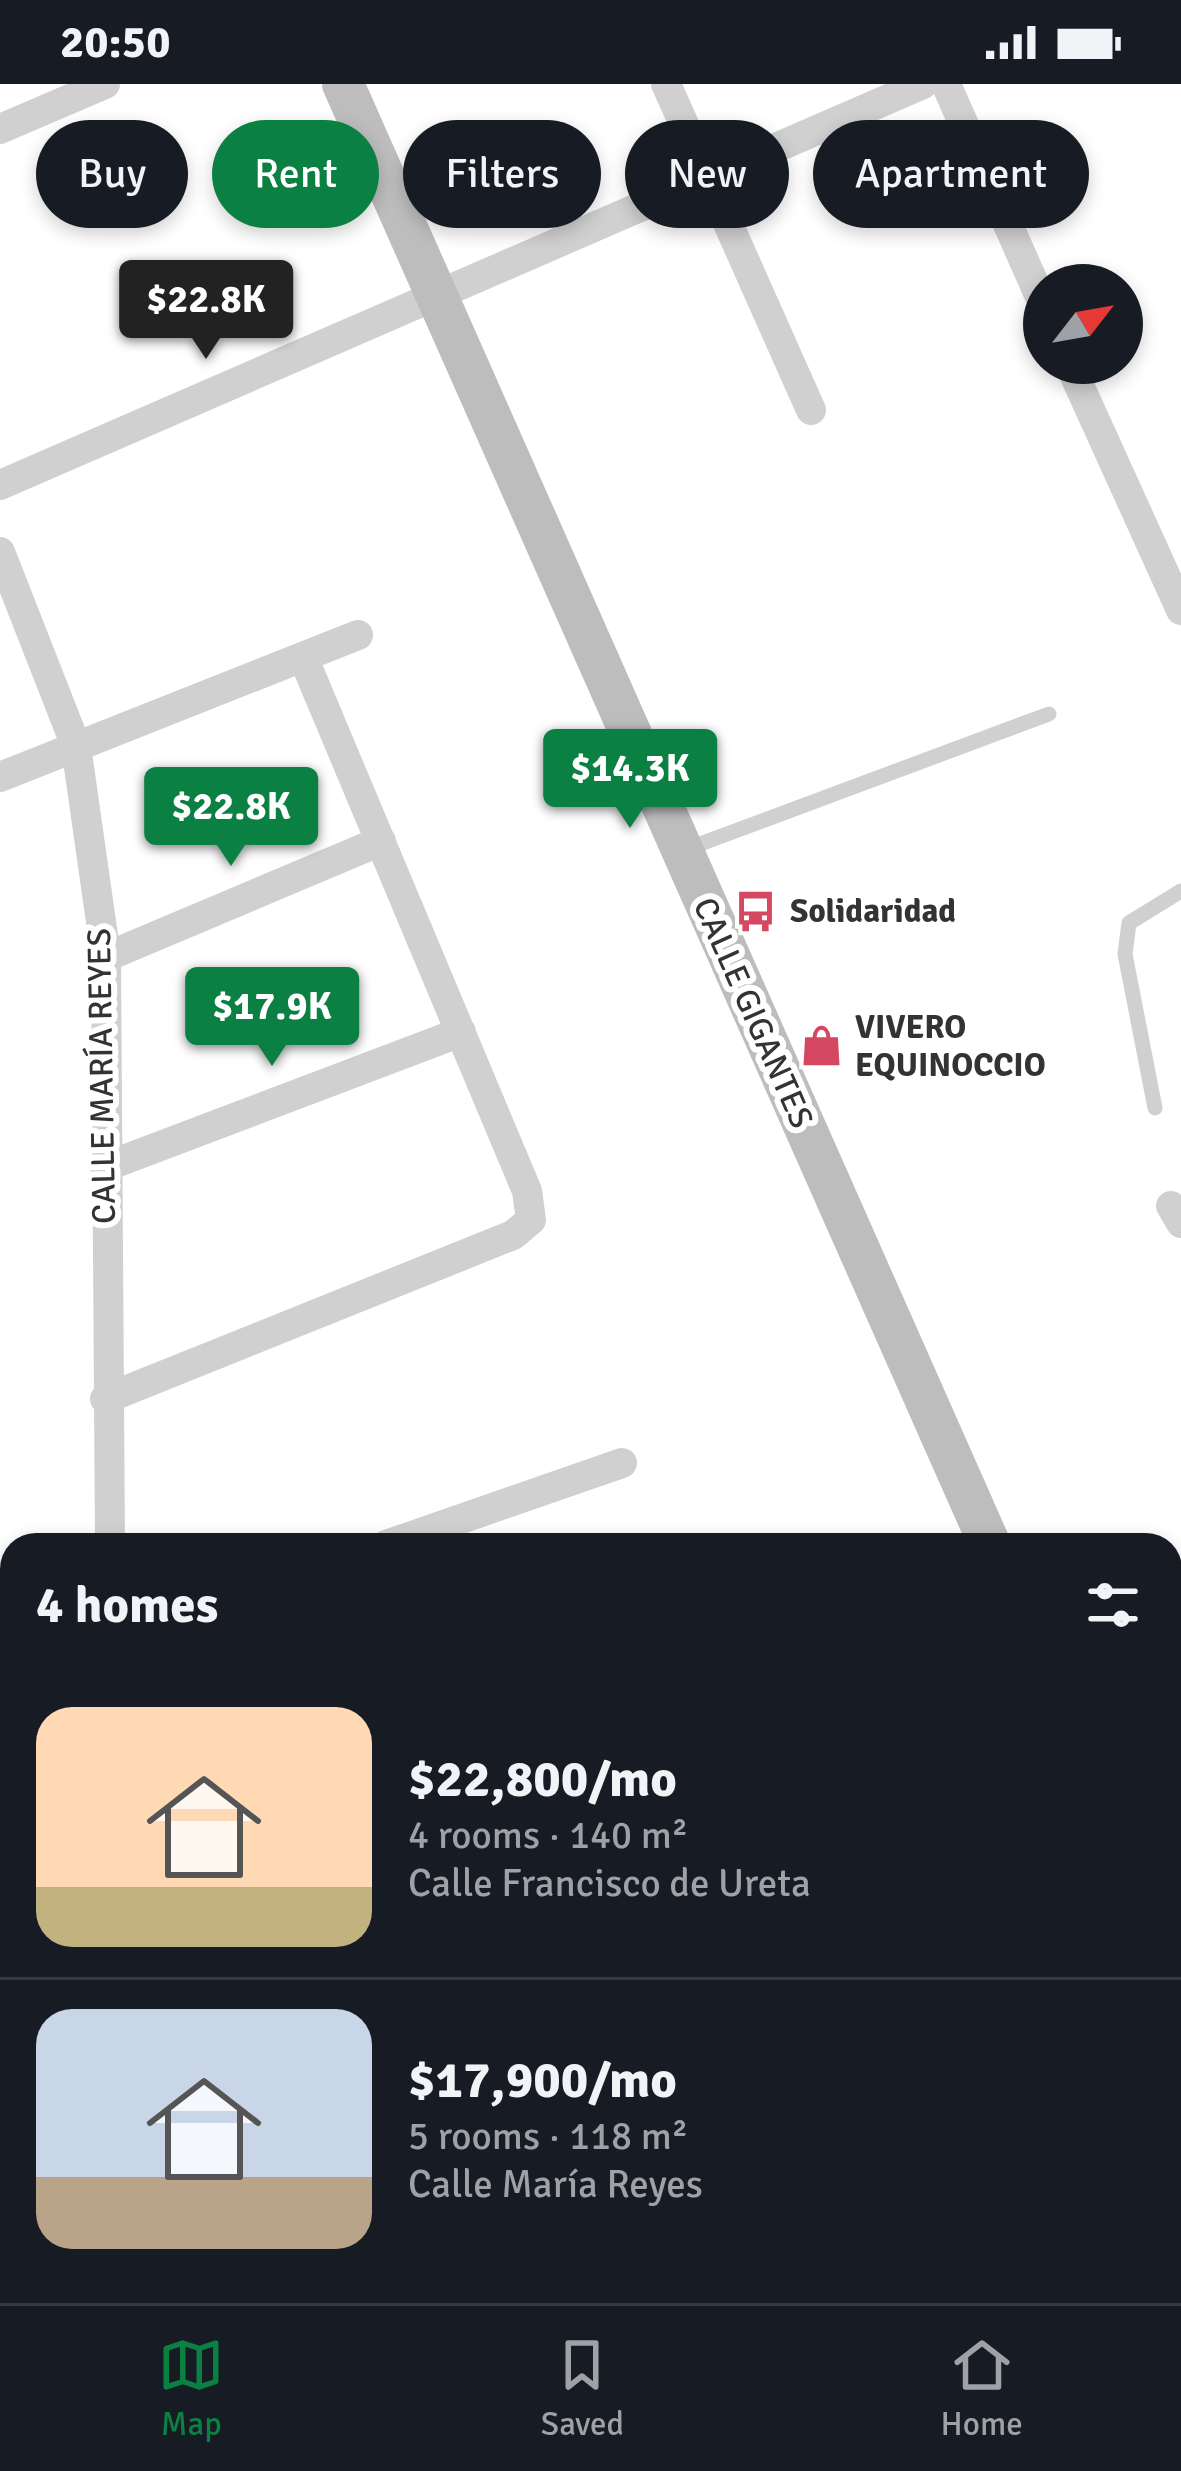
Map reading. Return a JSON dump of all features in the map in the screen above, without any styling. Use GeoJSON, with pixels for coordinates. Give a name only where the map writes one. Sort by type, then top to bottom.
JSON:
{"type":"FeatureCollection","features":[{"type":"Feature","properties":{"kind":"main road","name":"CALLE GIGANTES"},"geometry":{"type":"LineString","coordinates":[[344,84],[985,1533]]}},
{"type":"Feature","properties":{"kind":"street"},"geometry":{"type":"LineString","coordinates":[[0,129],[106,84]]}},
{"type":"Feature","properties":{"kind":"street"},"geometry":{"type":"LineString","coordinates":[[666,84],[682,120]]}},
{"type":"Feature","properties":{"kind":"street"},"geometry":{"type":"LineString","coordinates":[[789,143],[923,84]]}},
{"type":"Feature","properties":{"kind":"street"},"geometry":{"type":"LineString","coordinates":[[946,84],[1025,264]]}},
{"type":"Feature","properties":{"kind":"street"},"geometry":{"type":"LineString","coordinates":[[0,485],[625,216]]}},
{"type":"Feature","properties":{"kind":"street"},"geometry":{"type":"LineString","coordinates":[[730,228],[811,410]]}},
{"type":"Feature","properties":{"kind":"street"},"geometry":{"type":"LineString","coordinates":[[1080,384],[1170,563],[1181,610]]}},
{"type":"Feature","properties":{"kind":"street","name":"CALLE MARÍA REYES"},"geometry":{"type":"LineString","coordinates":[[0,552],[76,746],[106,957],[105,1399],[110,1533]]}},
{"type":"Feature","properties":{"kind":"street"},"geometry":{"type":"LineString","coordinates":[[0,777],[358,635]]}},
{"type":"Feature","properties":{"kind":"street"},"geometry":{"type":"LineString","coordinates":[[105,1399],[513,1235],[531,1220],[527,1191],[303,657]]}},
{"type":"Feature","properties":{"kind":"street"},"geometry":{"type":"LineString","coordinates":[[106,957],[381,842]]}},
{"type":"Feature","properties":{"kind":"street"},"geometry":{"type":"LineString","coordinates":[[106,1167],[461,1032]]}},
{"type":"Feature","properties":{"kind":"street"},"geometry":{"type":"LineString","coordinates":[[421,1533],[622,1463]]}},
{"type":"Feature","properties":{"kind":"lane"},"geometry":{"type":"LineString","coordinates":[[681,851],[1049,714]]}},
{"type":"Feature","properties":{"kind":"lane"},"geometry":{"type":"LineString","coordinates":[[1155,1108],[1126,954],[1129,923],[1181,891]]}},
{"type":"Feature","properties":{"kind":"place","name":"Solidaridad"},"geometry":{"type":"Point","coordinates":[756,911]}},
{"type":"Feature","properties":{"kind":"place","name":"VIVERO EQUINOCCIO"},"geometry":{"type":"Point","coordinates":[821,1046]}}]}
